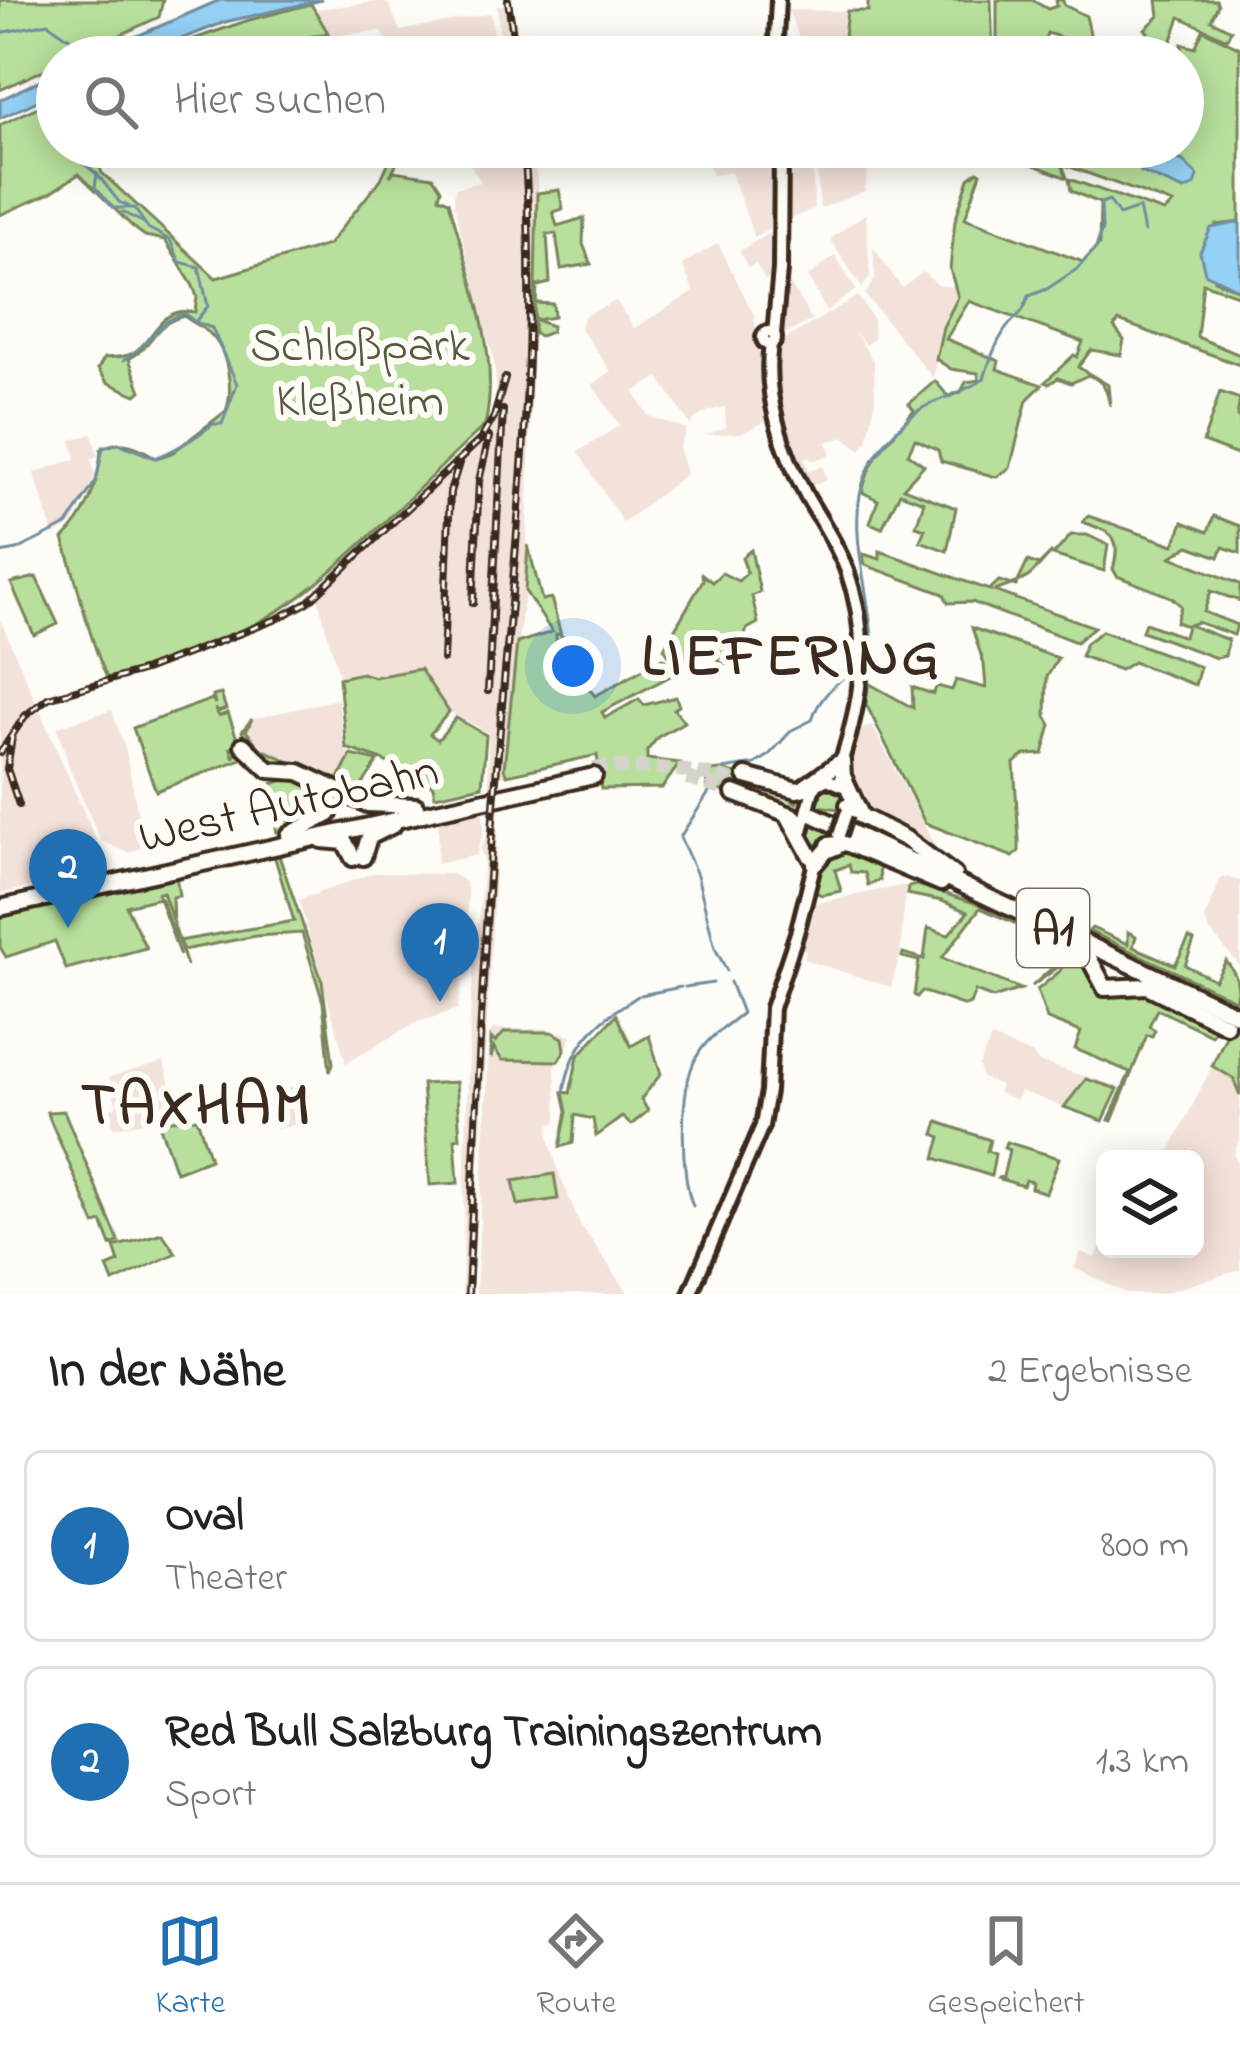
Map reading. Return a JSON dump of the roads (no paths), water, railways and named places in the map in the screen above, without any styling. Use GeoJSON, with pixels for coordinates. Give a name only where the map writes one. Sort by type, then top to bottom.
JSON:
{"type":"FeatureCollection","features":[{"type":"Feature","properties":{"kind":"highway"},"geometry":{"type":"LineString","coordinates":[[243,745],[265,769],[303,775],[367,804],[419,809]]}},
{"type":"Feature","properties":{"kind":"highway","name":"West Autobahn"},"geometry":{"type":"LineString","coordinates":[[0,904],[593,772]]}},
{"type":"Feature","properties":{"kind":"highway"},"geometry":{"type":"LineString","coordinates":[[746,776],[801,790],[832,774],[860,812],[901,836],[953,881]]}},
{"type":"Feature","properties":{"kind":"highway"},"geometry":{"type":"LineString","coordinates":[[281,840],[327,816],[332,805],[323,788],[295,776],[265,782],[303,775]]}},
{"type":"Feature","properties":{"kind":"highway"},"geometry":{"type":"LineString","coordinates":[[734,794],[793,815],[811,816]]}},
{"type":"Feature","properties":{"kind":"highway"},"geometry":{"type":"LineString","coordinates":[[774,808],[821,849],[839,846],[953,881]]}},
{"type":"Feature","properties":{"kind":"highway"},"geometry":{"type":"LineString","coordinates":[[281,840],[338,839],[362,857],[374,833],[419,809]]}},
{"type":"Feature","properties":{"kind":"highway"},"geometry":{"type":"LineString","coordinates":[[847,809],[901,836]]}},
{"type":"Feature","properties":{"kind":"highway","name":"A1"},"geometry":{"type":"LineString","coordinates":[[811,816],[1233,1015]]}},
{"type":"Feature","properties":{"kind":"highway","name":"A1"},"geometry":{"type":"LineString","coordinates":[[811,816],[1233,1015]]}},
{"type":"Feature","properties":{"kind":"highway"},"geometry":{"type":"LineString","coordinates":[[821,849],[845,843],[877,859]]}},
{"type":"Feature","properties":{"kind":"highway"},"geometry":{"type":"LineString","coordinates":[[916,863],[1129,970],[1233,1015]]}},
{"type":"Feature","properties":{"kind":"highway"},"geometry":{"type":"LineString","coordinates":[[1069,941],[1088,956],[1109,989],[1147,986],[1203,1013],[1233,1015]]}},
{"type":"Feature","properties":{"kind":"highway"},"geometry":{"type":"LineString","coordinates":[[1100,981],[1106,967],[1129,970]]}},
{"type":"Feature","properties":{"kind":"main road"},"geometry":{"type":"LineString","coordinates":[[779,168],[776,275],[766,383],[776,429],[800,491],[842,568],[858,636],[860,668],[859,705],[811,816],[821,849]]}},
{"type":"Feature","properties":{"kind":"main road"},"geometry":{"type":"LineString","coordinates":[[690,1294],[750,1158],[766,1105],[771,1016],[821,849],[847,809],[832,774]]}},
{"type":"Feature","properties":{"kind":"water"},"geometry":{"type":"Polygon","coordinates":[[[220,0],[322,0],[225,22],[189,36],[137,36],[220,0]]]}},
{"type":"Feature","properties":{"kind":"water"},"geometry":{"type":"Polygon","coordinates":[[[36,82],[36,102],[0,118],[0,100],[36,82]]]}},
{"type":"Feature","properties":{"kind":"water"},"geometry":{"type":"Polygon","coordinates":[[[1142,168],[1190,168],[1198,176],[1195,185],[1184,190],[1141,172],[1142,168]]]}},
{"type":"Feature","properties":{"kind":"water"},"geometry":{"type":"Polygon","coordinates":[[[1240,222],[1240,290],[1205,273],[1200,252],[1211,228],[1240,222]]]}},
{"type":"Feature","properties":{"kind":"waterway"},"geometry":{"type":"LineString","coordinates":[[0,33],[48,23],[66,36]]}},
{"type":"Feature","properties":{"kind":"waterway"},"geometry":{"type":"LineString","coordinates":[[0,553],[17,550],[67,525],[96,481],[103,447],[118,443],[155,458],[171,451],[213,424],[222,424],[237,384],[212,328],[195,322],[208,306],[199,267],[180,262],[170,240],[148,228],[134,208],[113,208],[95,187],[97,174],[89,168]]}},
{"type":"Feature","properties":{"kind":"waterway"},"geometry":{"type":"LineString","coordinates":[[97,174],[119,202],[128,206]]}},
{"type":"Feature","properties":{"kind":"waterway"},"geometry":{"type":"LineString","coordinates":[[866,668],[872,664],[873,648],[858,520],[870,465],[889,438],[918,411],[984,379],[998,341],[1029,296],[1077,269],[1096,248],[1102,229],[1101,203],[1109,200],[1119,215],[1139,208],[1144,232]]}},
{"type":"Feature","properties":{"kind":"waterway"},"geometry":{"type":"LineString","coordinates":[[122,212],[144,223]]}},
{"type":"Feature","properties":{"kind":"waterway"},"geometry":{"type":"LineString","coordinates":[[124,360],[174,318],[185,313],[194,321]]}},
{"type":"Feature","properties":{"kind":"waterway"},"geometry":{"type":"LineString","coordinates":[[723,769],[755,764],[768,756],[792,730],[812,720],[828,692],[854,671]]}},
{"type":"Feature","properties":{"kind":"waterway"},"geometry":{"type":"LineString","coordinates":[[710,791],[680,837],[697,875],[715,948],[727,971]]}},
{"type":"Feature","properties":{"kind":"waterway"},"geometry":{"type":"LineString","coordinates":[[693,1206],[684,1153],[687,1090],[700,1051],[742,1013],[730,982]]}},
{"type":"Feature","properties":{"kind":"waterway"},"geometry":{"type":"LineString","coordinates":[[685,987],[713,983]]}},
{"type":"Feature","properties":{"kind":"waterway"},"geometry":{"type":"LineString","coordinates":[[641,995],[681,987]]}},
{"type":"Feature","properties":{"kind":"waterway"},"geometry":{"type":"LineString","coordinates":[[629,1002],[638,996]]}},
{"type":"Feature","properties":{"kind":"waterway"},"geometry":{"type":"LineString","coordinates":[[564,1092],[571,1063],[585,1040],[627,1003]]}},
{"type":"Feature","properties":{"kind":"tunnel"},"geometry":{"type":"LineString","coordinates":[[593,769],[707,774],[816,810]]}},
{"type":"Feature","properties":{"kind":"tunnel"},"geometry":{"type":"LineString","coordinates":[[687,778],[734,793]]}},
{"type":"Feature","properties":{"kind":"railway"},"geometry":{"type":"LineString","coordinates":[[508,0],[513,36]]}},
{"type":"Feature","properties":{"kind":"railway"},"geometry":{"type":"LineString","coordinates":[[468,1294],[490,870],[528,366],[525,168]]}},
{"type":"Feature","properties":{"kind":"railway"},"geometry":{"type":"LineString","coordinates":[[0,753],[25,716],[48,698],[145,670],[277,619],[308,602],[481,439],[494,417],[505,378]]}},
{"type":"Feature","properties":{"kind":"railway"},"geometry":{"type":"LineString","coordinates":[[488,691],[503,410]]}},
{"type":"Feature","properties":{"kind":"railway"},"geometry":{"type":"LineString","coordinates":[[473,603],[479,481],[489,437]]}},
{"type":"Feature","properties":{"kind":"railway"},"geometry":{"type":"LineString","coordinates":[[443,659],[450,492],[459,463]]}},
{"type":"Feature","properties":{"kind":"railway"},"geometry":{"type":"LineString","coordinates":[[12,737],[7,769],[19,805]]}},
{"type":"Feature","properties":{"kind":"place","name":"Red Bull Salzburg Trainingszentrum"},"geometry":{"type":"Point","coordinates":[68,928]}},
{"type":"Feature","properties":{"kind":"place","name":"Oval"},"geometry":{"type":"Point","coordinates":[440,1002]}},
{"type":"Feature","properties":{"kind":"district","name":"LIEFERING"},"geometry":{"type":"Point","coordinates":[792,653]}},
{"type":"Feature","properties":{"kind":"district","name":"TAXHAM"},"geometry":{"type":"Point","coordinates":[197,1102]}},
{"type":"Feature","properties":{"kind":"park label","name":"Schloßpark Kleßheim"},"geometry":{"type":"Point","coordinates":[360,370]}}]}
